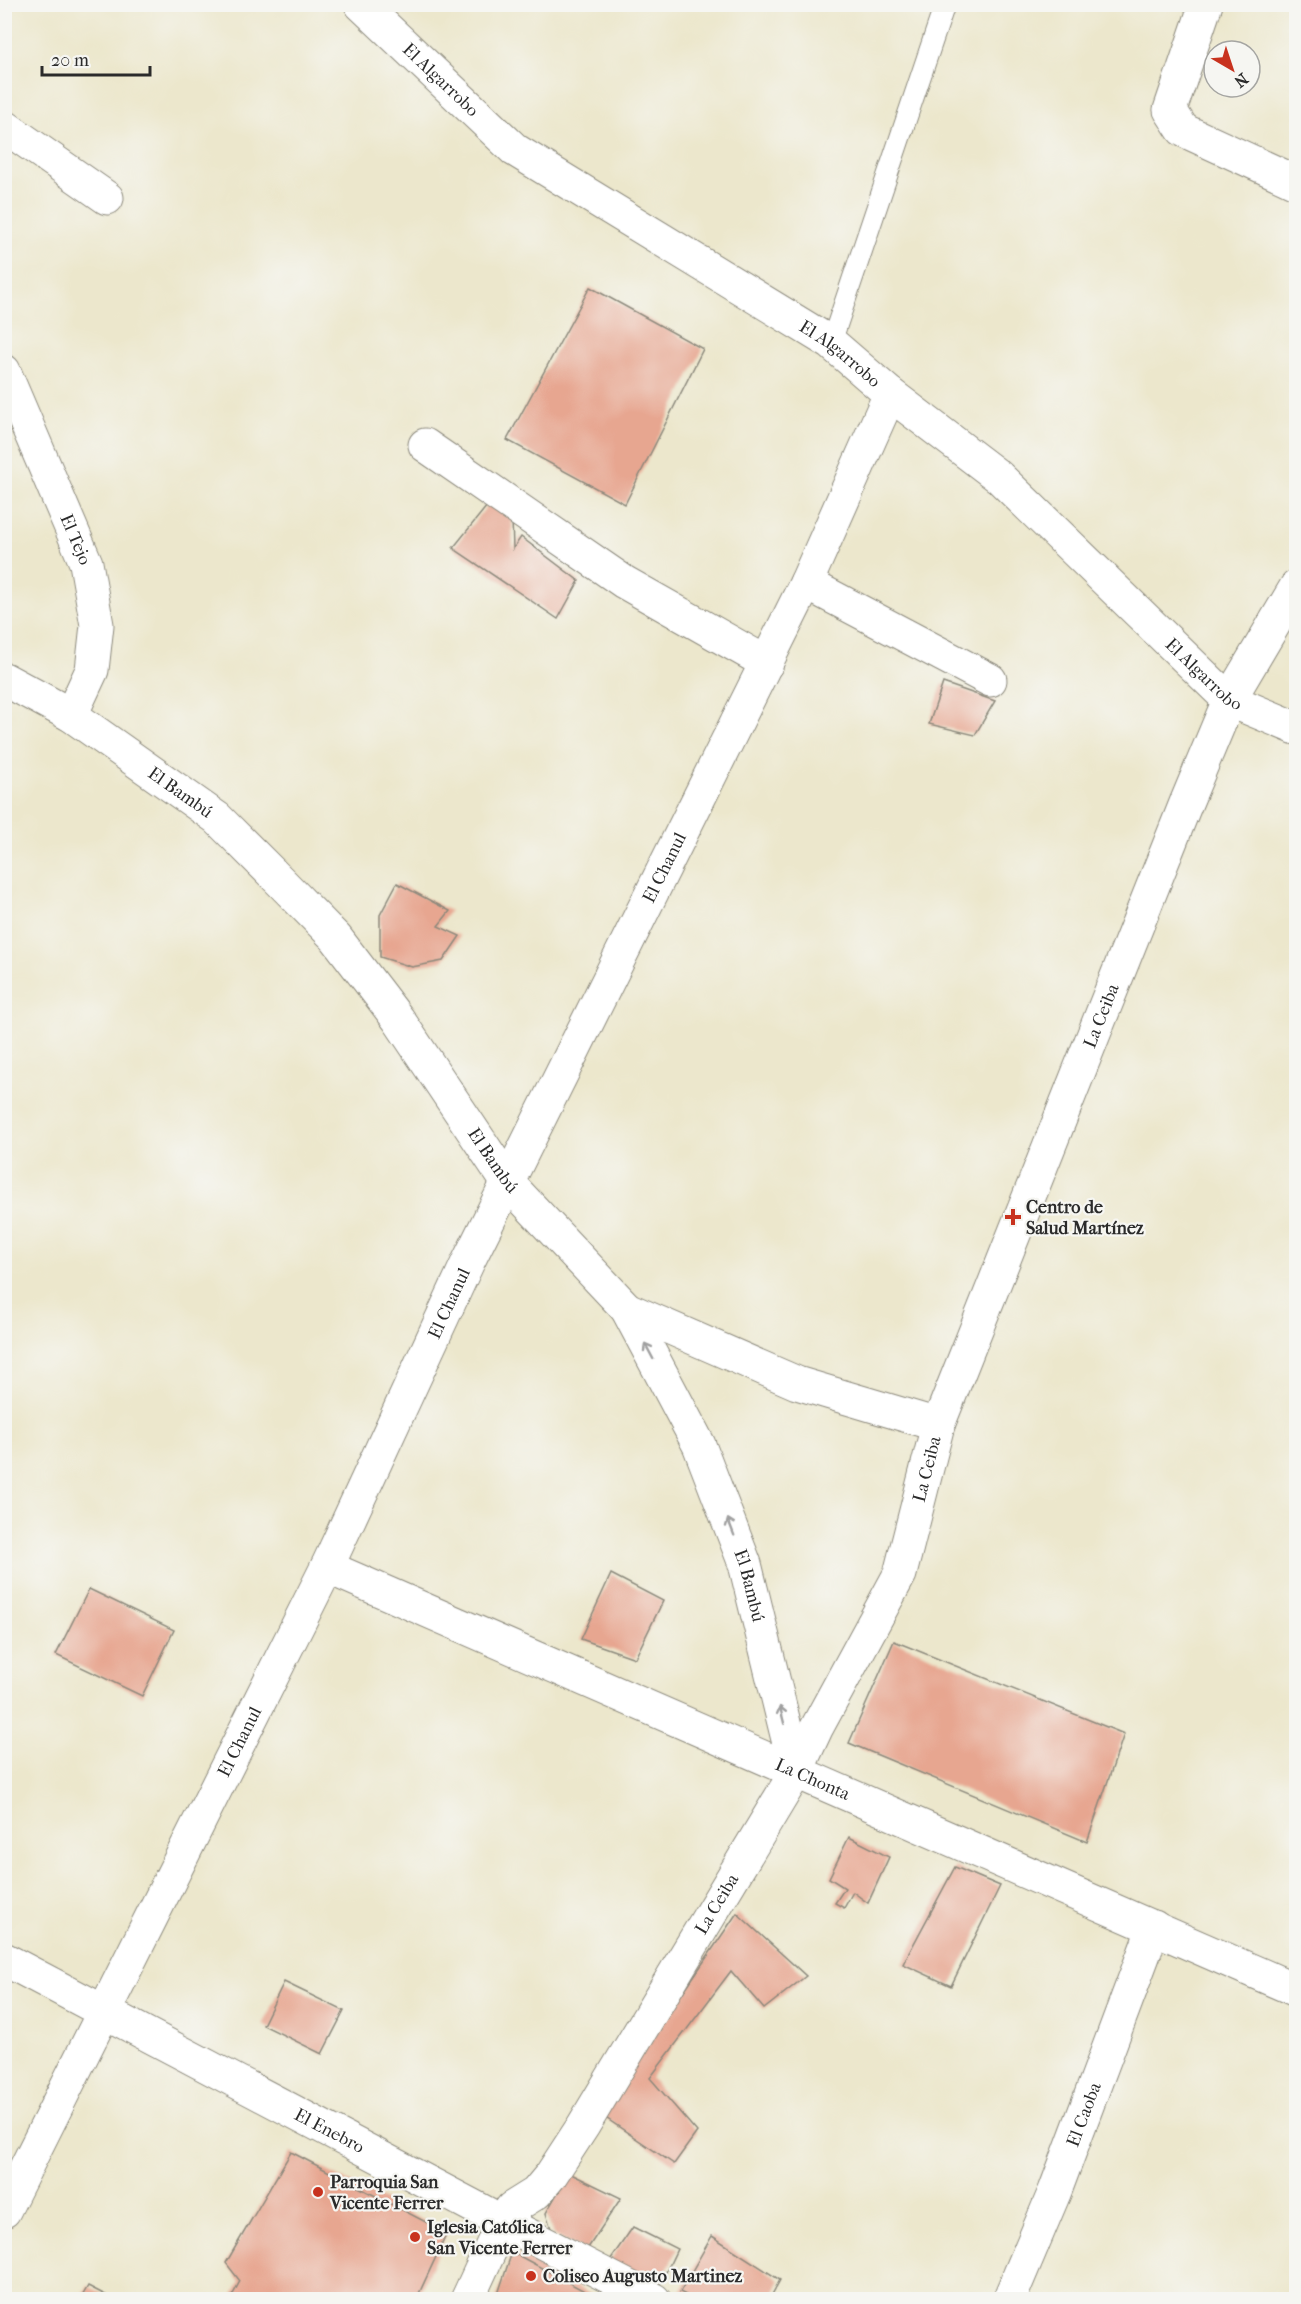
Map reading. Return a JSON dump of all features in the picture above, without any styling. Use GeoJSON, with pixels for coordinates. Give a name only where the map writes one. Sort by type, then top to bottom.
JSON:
{"type":"FeatureCollection","features":[{"type":"Feature","properties":{"kind":"street","name":"El Algarrobo"},"geometry":{"type":"LineString","coordinates":[[361,4],[515,150],[831,343],[890,394],[999,477],[1229,700],[1296,728]]}},
{"type":"Feature","properties":{"kind":"street"},"geometry":{"type":"LineString","coordinates":[[1206,4],[1170,110],[1183,130],[1296,182]]}},
{"type":"Feature","properties":{"kind":"street"},"geometry":{"type":"LineString","coordinates":[[4,126],[107,198]]}},
{"type":"Feature","properties":{"kind":"street","name":"El Tejo"},"geometry":{"type":"LineString","coordinates":[[4,371],[86,563],[97,625],[92,670],[71,715]]}},
{"type":"Feature","properties":{"kind":"street","name":"El Chanul"},"geometry":{"type":"LineString","coordinates":[[4,2211],[327,1567],[468,1263],[806,583],[890,394]]}},
{"type":"Feature","properties":{"kind":"street"},"geometry":{"type":"LineString","coordinates":[[425,445],[624,582],[767,663]]}},
{"type":"Feature","properties":{"kind":"street"},"geometry":{"type":"LineString","coordinates":[[806,583],[990,680]]}},
{"type":"Feature","properties":{"kind":"street","name":"La Ceiba"},"geometry":{"type":"LineString","coordinates":[[467,2300],[502,2222],[512,2208],[536,2193],[570,2145],[796,1772],[816,1729],[900,1575],[938,1425],[1229,700],[1296,587]]}},
{"type":"Feature","properties":{"kind":"street","name":"El Bambú"},"geometry":{"type":"LineString","coordinates":[[4,679],[71,715],[217,818],[336,938],[398,1019],[508,1183],[627,1309],[699,1445],[745,1564],[796,1772]]}},
{"type":"Feature","properties":{"kind":"street"},"geometry":{"type":"LineString","coordinates":[[627,1309],[797,1383],[938,1425]]}},
{"type":"Feature","properties":{"kind":"street","name":"La Chonta"},"geometry":{"type":"LineString","coordinates":[[327,1567],[1296,1990]]}},
{"type":"Feature","properties":{"kind":"street","name":"El Caoba"},"geometry":{"type":"LineString","coordinates":[[1009,2300],[1055,2191],[1154,1927]]}},
{"type":"Feature","properties":{"kind":"street","name":"El Enebro"},"geometry":{"type":"LineString","coordinates":[[4,1959],[654,2300]]}},
{"type":"Feature","properties":{"kind":"lane"},"geometry":{"type":"LineString","coordinates":[[831,343],[945,4]]}},
{"type":"Feature","properties":{"kind":"building"},"geometry":{"type":"Polygon","coordinates":[[[590,287],[703,349],[625,504],[507,440],[590,287]]]}},
{"type":"Feature","properties":{"kind":"building"},"geometry":{"type":"Polygon","coordinates":[[[491,501],[512,519],[513,549],[521,537],[579,581],[558,619],[453,548],[491,501]]]}},
{"type":"Feature","properties":{"kind":"building"},"geometry":{"type":"Polygon","coordinates":[[[943,683],[995,701],[975,735],[929,724],[943,683]]]}},
{"type":"Feature","properties":{"kind":"building"},"geometry":{"type":"Polygon","coordinates":[[[397,883],[450,911],[438,926],[460,936],[443,961],[412,967],[380,957],[380,915],[397,883]]]}},
{"type":"Feature","properties":{"kind":"building"},"geometry":{"type":"Polygon","coordinates":[[[611,1574],[663,1601],[635,1658],[581,1639],[611,1574]]]}},
{"type":"Feature","properties":{"kind":"building"},"geometry":{"type":"Polygon","coordinates":[[[89,1589],[174,1630],[142,1696],[56,1655],[89,1589]]]}},
{"type":"Feature","properties":{"kind":"building"},"geometry":{"type":"Polygon","coordinates":[[[894,1641],[1124,1734],[1087,1842],[849,1743],[894,1641]]]}},
{"type":"Feature","properties":{"kind":"building"},"geometry":{"type":"Polygon","coordinates":[[[849,1837],[889,1857],[868,1903],[853,1892],[844,1908],[835,1903],[845,1888],[829,1878],[849,1837]]]}},
{"type":"Feature","properties":{"kind":"building"},"geometry":{"type":"Polygon","coordinates":[[[955,1867],[1000,1886],[951,1986],[903,1964],[955,1867]]]}},
{"type":"Feature","properties":{"kind":"building"},"geometry":{"type":"Polygon","coordinates":[[[737,1913],[806,1976],[764,2009],[731,1971],[650,2078],[697,2132],[674,2164],[600,2114],[737,1913]]]}},
{"type":"Feature","properties":{"kind":"building"},"geometry":{"type":"Polygon","coordinates":[[[284,1982],[344,2011],[322,2054],[263,2025],[284,1982]]]}},
{"type":"Feature","properties":{"kind":"building","name":"Parroquia San Vicente Ferrer"},"geometry":{"type":"Polygon","coordinates":[[[291,2152],[447,2233],[416,2300],[230,2300],[240,2281],[226,2263],[291,2152]]]}},
{"type":"Feature","properties":{"kind":"building"},"geometry":{"type":"Polygon","coordinates":[[[569,2173],[621,2198],[586,2251],[553,2235],[546,2213],[569,2173]]]}},
{"type":"Feature","properties":{"kind":"building"},"geometry":{"type":"Polygon","coordinates":[[[633,2227],[677,2249],[657,2291],[608,2263],[633,2227]]]}},
{"type":"Feature","properties":{"kind":"building"},"geometry":{"type":"Polygon","coordinates":[[[712,2236],[780,2280],[769,2300],[695,2300],[680,2292],[712,2236]]]}},
{"type":"Feature","properties":{"kind":"building","name":"Coliseo Augusto Martinez"},"geometry":{"type":"Polygon","coordinates":[[[512,2252],[601,2300],[496,2300],[512,2252]]]}},
{"type":"Feature","properties":{"kind":"building"},"geometry":{"type":"Polygon","coordinates":[[[88,2286],[115,2300],[80,2300],[88,2286]]]}},
{"type":"Feature","properties":{"kind":"place","name":"Centro de Salud Martínez"},"geometry":{"type":"Point","coordinates":[1013,1217]}},
{"type":"Feature","properties":{"kind":"place","name":"Parroquia San Vicente Ferrer"},"geometry":{"type":"Point","coordinates":[318,2192]}},
{"type":"Feature","properties":{"kind":"place","name":"Iglesia Católica San Vicente Ferrer"},"geometry":{"type":"Point","coordinates":[415,2237]}},
{"type":"Feature","properties":{"kind":"place","name":"Coliseo Augusto Martinez"},"geometry":{"type":"Point","coordinates":[531,2276]}}]}
